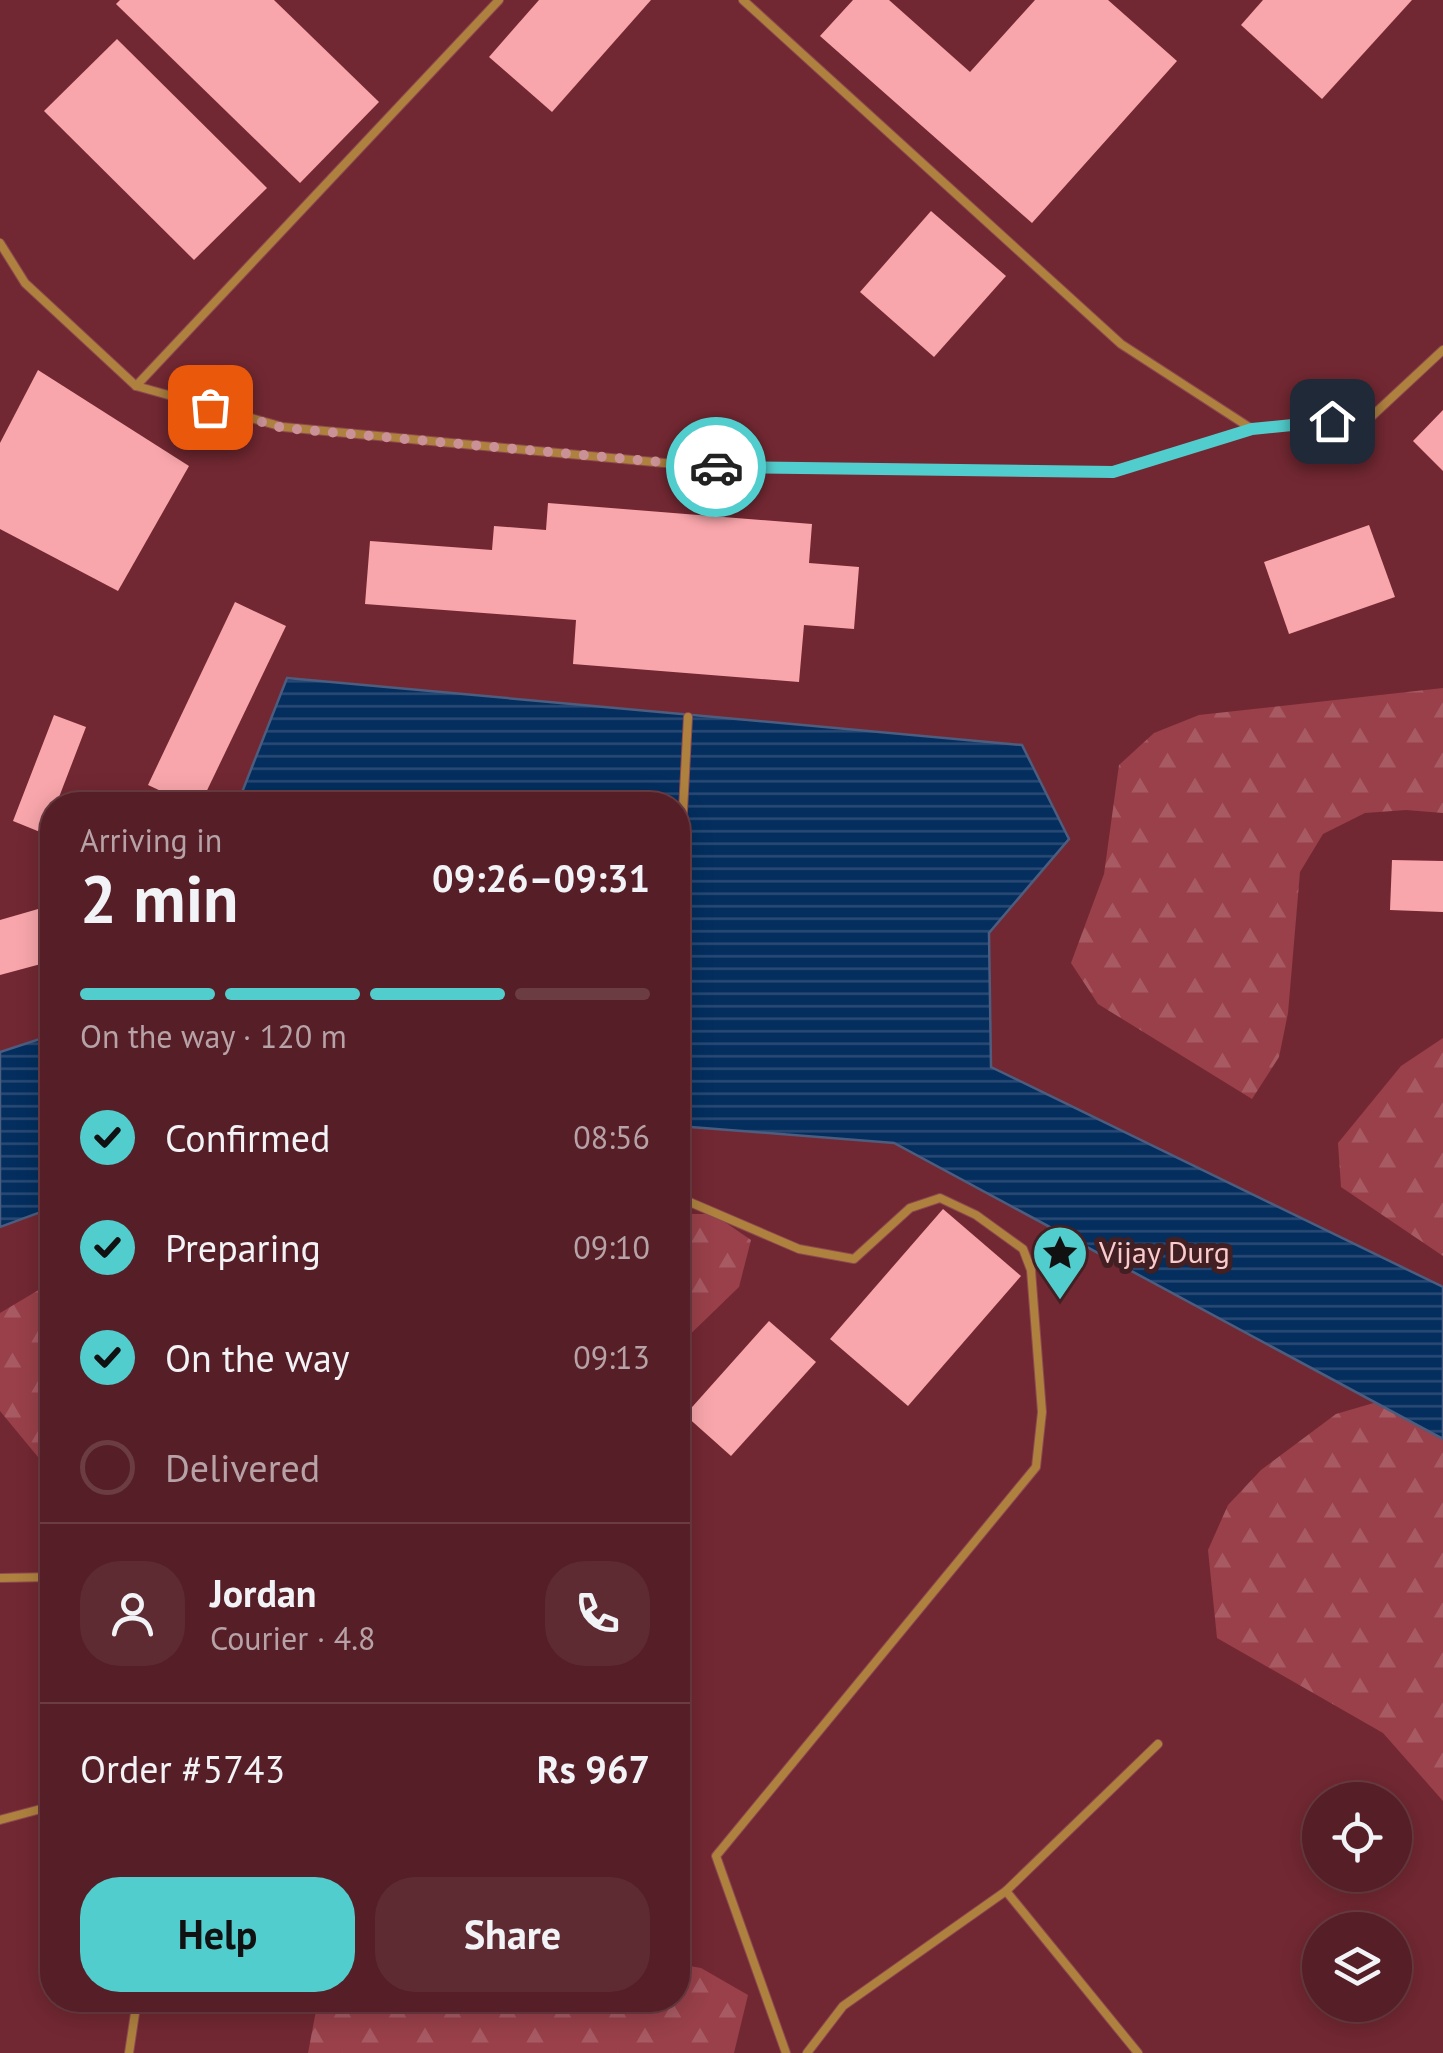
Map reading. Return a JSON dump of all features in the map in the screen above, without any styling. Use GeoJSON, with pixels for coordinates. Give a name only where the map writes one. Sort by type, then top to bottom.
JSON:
{"type":"FeatureCollection","features":[{"type":"Feature","properties":{"kind":"lane"},"geometry":{"type":"LineString","coordinates":[[136,386],[499,0]]}},
{"type":"Feature","properties":{"kind":"lane"},"geometry":{"type":"LineString","coordinates":[[742,0],[1121,344],[1252,429]]}},
{"type":"Feature","properties":{"kind":"lane"},"geometry":{"type":"LineString","coordinates":[[0,243],[25,284],[136,386],[283,428],[707,467],[1113,472],[1252,429],[1371,417],[1443,350]]}},
{"type":"Feature","properties":{"kind":"lane"},"geometry":{"type":"LineString","coordinates":[[684,792],[688,717]]}},
{"type":"Feature","properties":{"kind":"lane"},"geometry":{"type":"LineString","coordinates":[[690,1201],[800,1249],[854,1260],[910,1208],[940,1198],[976,1215],[1023,1249],[1030,1270],[1042,1412],[1036,1467],[716,1856],[786,2053]]}},
{"type":"Feature","properties":{"kind":"lane"},"geometry":{"type":"LineString","coordinates":[[0,1578],[40,1576]]}},
{"type":"Feature","properties":{"kind":"lane"},"geometry":{"type":"LineString","coordinates":[[807,2053],[843,2006],[1006,1892],[1158,1744]]}},
{"type":"Feature","properties":{"kind":"lane"},"geometry":{"type":"LineString","coordinates":[[0,1820],[40,1809]]}},
{"type":"Feature","properties":{"kind":"lane"},"geometry":{"type":"LineString","coordinates":[[1006,1892],[1138,2053]]}},
{"type":"Feature","properties":{"kind":"lane"},"geometry":{"type":"LineString","coordinates":[[129,2053],[135,2012]]}},
{"type":"Feature","properties":{"kind":"green space"},"geometry":{"type":"Polygon","coordinates":[[[1443,688],[1443,813],[1365,813],[1323,834],[1300,872],[1288,1013],[1279,1057],[1252,1099],[1098,1004],[1071,963],[1104,874],[1119,765],[1154,733],[1199,715],[1443,688]]]}},
{"type":"Feature","properties":{"kind":"green space"},"geometry":{"type":"Polygon","coordinates":[[[1443,1038],[1443,1256],[1341,1187],[1338,1143],[1401,1066],[1443,1038]]]}},
{"type":"Feature","properties":{"kind":"green space"},"geometry":{"type":"Polygon","coordinates":[[[690,1214],[713,1214],[751,1240],[739,1287],[690,1334],[690,1214]]]}},
{"type":"Feature","properties":{"kind":"green space"},"geometry":{"type":"Polygon","coordinates":[[[40,1289],[40,1459],[0,1411],[0,1313],[40,1289]]]}},
{"type":"Feature","properties":{"kind":"green space"},"geometry":{"type":"Polygon","coordinates":[[[1377,1402],[1443,1434],[1443,1801],[1383,1733],[1217,1638],[1208,1550],[1228,1505],[1261,1470],[1336,1414],[1377,1402]]]}},
{"type":"Feature","properties":{"kind":"green space"},"geometry":{"type":"Polygon","coordinates":[[[690,1966],[701,1968],[748,1995],[734,2053],[308,2053],[316,2012],[690,2012],[690,1966]]]}},
{"type":"Feature","properties":{"kind":"water"},"geometry":{"type":"Polygon","coordinates":[[[287,678],[1022,745],[1069,839],[989,933],[991,1067],[1443,1287],[1443,1439],[894,1143],[690,1127],[690,792],[242,792],[287,678]]]}},
{"type":"Feature","properties":{"kind":"water"},"geometry":{"type":"Polygon","coordinates":[[[40,1039],[40,1212],[0,1227],[0,1052],[40,1039]]]}},
{"type":"Feature","properties":{"kind":"building"},"geometry":{"type":"Polygon","coordinates":[[[120,0],[274,0],[379,102],[300,183],[116,4],[120,0]]]}},
{"type":"Feature","properties":{"kind":"building"},"geometry":{"type":"Polygon","coordinates":[[[539,0],[651,0],[552,112],[489,57],[539,0]]]}},
{"type":"Feature","properties":{"kind":"building"},"geometry":{"type":"Polygon","coordinates":[[[853,0],[889,0],[970,72],[1035,0],[1108,0],[1177,61],[1032,223],[820,36],[853,0]]]}},
{"type":"Feature","properties":{"kind":"building"},"geometry":{"type":"Polygon","coordinates":[[[1263,0],[1412,0],[1322,99],[1241,25],[1263,0]]]}},
{"type":"Feature","properties":{"kind":"building"},"geometry":{"type":"Polygon","coordinates":[[[117,39],[267,188],[194,260],[44,111],[117,39]]]}},
{"type":"Feature","properties":{"kind":"building"},"geometry":{"type":"Polygon","coordinates":[[[931,211],[1006,276],[934,357],[860,292],[931,211]]]}},
{"type":"Feature","properties":{"kind":"building"},"geometry":{"type":"Polygon","coordinates":[[[38,370],[189,466],[118,591],[0,529],[0,443],[38,370]]]}},
{"type":"Feature","properties":{"kind":"building"},"geometry":{"type":"Polygon","coordinates":[[[1443,410],[1443,471],[1413,441],[1443,410]]]}},
{"type":"Feature","properties":{"kind":"building"},"geometry":{"type":"Polygon","coordinates":[[[548,503],[812,524],[809,563],[859,567],[854,629],[804,625],[799,682],[573,664],[576,620],[365,604],[370,541],[492,550],[494,526],[546,530],[548,503]]]}},
{"type":"Feature","properties":{"kind":"building"},"geometry":{"type":"Polygon","coordinates":[[[1369,525],[1395,597],[1289,634],[1264,562],[1369,525]]]}},
{"type":"Feature","properties":{"kind":"building"},"geometry":{"type":"Polygon","coordinates":[[[235,602],[286,626],[206,792],[163,792],[148,785],[235,602]]]}},
{"type":"Feature","properties":{"kind":"building"},"geometry":{"type":"Polygon","coordinates":[[[54,715],[86,727],[61,792],[40,792],[40,832],[13,821],[54,715]]]}},
{"type":"Feature","properties":{"kind":"building"},"geometry":{"type":"Polygon","coordinates":[[[1392,860],[1443,861],[1443,912],[1390,910],[1392,860]]]}},
{"type":"Feature","properties":{"kind":"building"},"geometry":{"type":"Polygon","coordinates":[[[40,908],[40,964],[0,975],[0,920],[40,908]]]}},
{"type":"Feature","properties":{"kind":"building"},"geometry":{"type":"Polygon","coordinates":[[[943,1209],[1021,1276],[908,1406],[830,1339],[943,1209]]]}},
{"type":"Feature","properties":{"kind":"building"},"geometry":{"type":"Polygon","coordinates":[[[769,1321],[816,1362],[731,1456],[690,1419],[690,1409],[769,1321]]]}},
{"type":"Feature","properties":{"kind":"way so far"},"geometry":{"type":"LineString","coordinates":[[210,407],[283,428],[716,467]]}},
{"type":"Feature","properties":{"kind":"place","name":"Vijay Durg"},"geometry":{"type":"Point","coordinates":[1060,1302]}},
{"type":"Feature","properties":{"kind":"route"},"geometry":{"type":"LineString","coordinates":[[716,467],[1113,472],[1252,429],[1332,421]]}}]}
